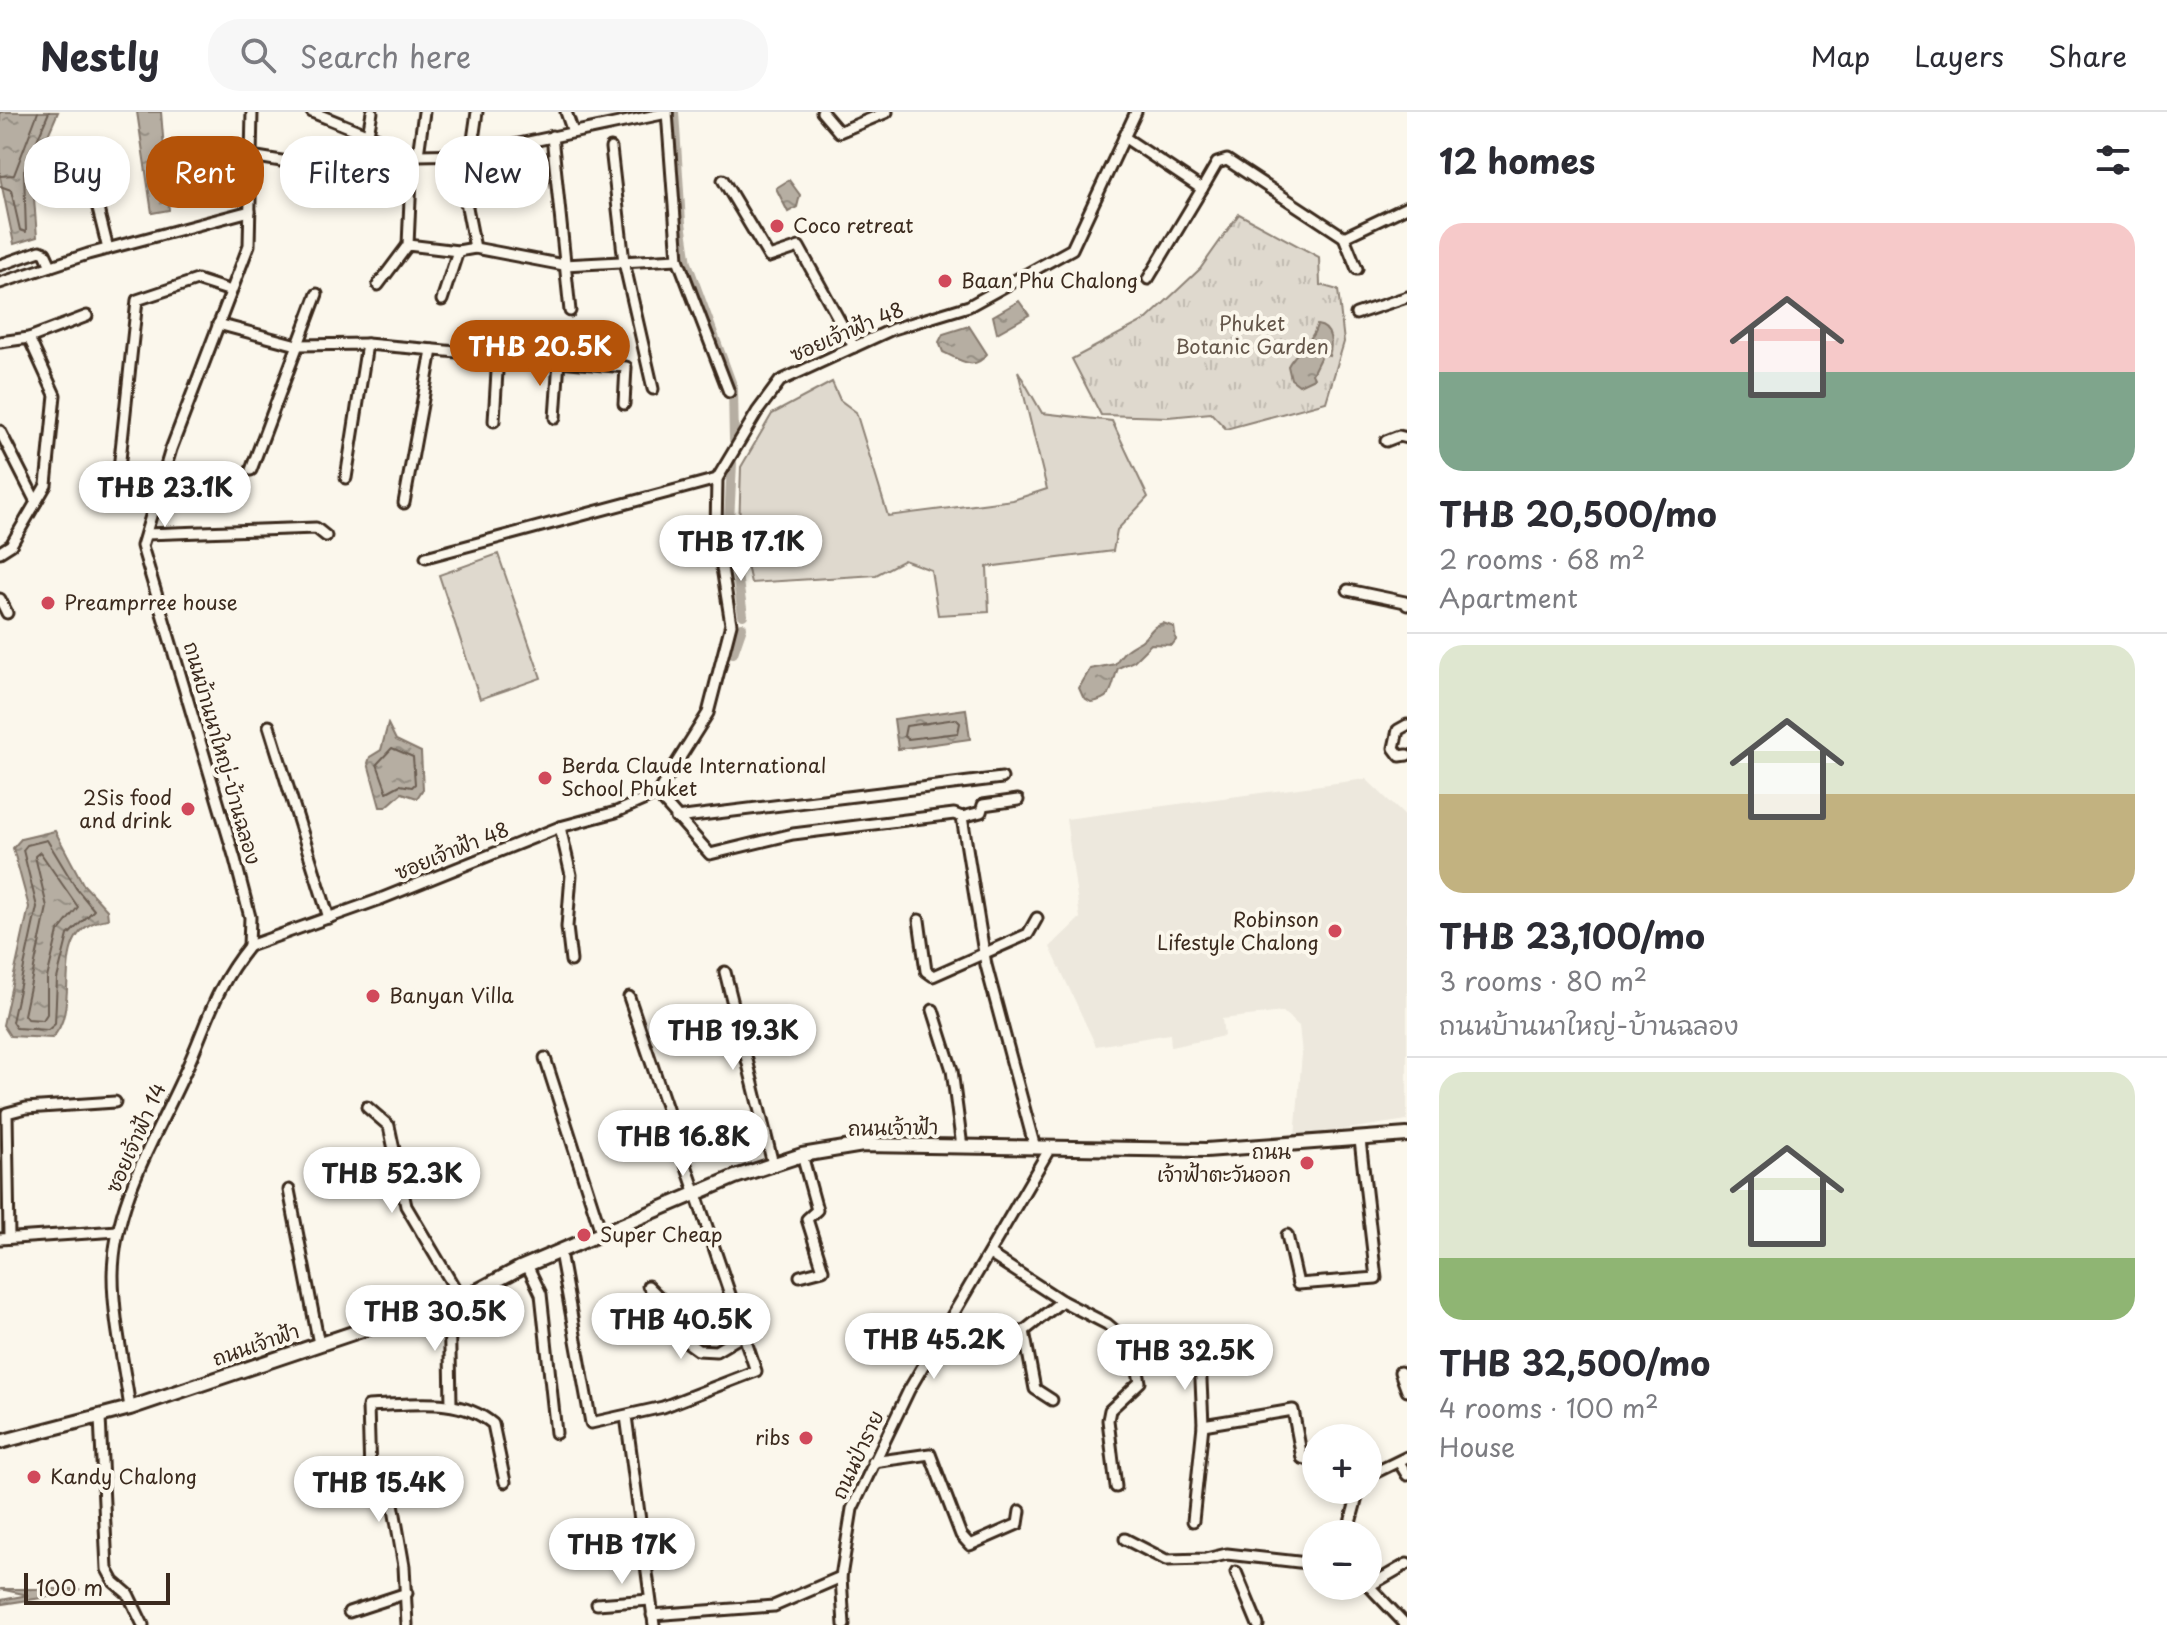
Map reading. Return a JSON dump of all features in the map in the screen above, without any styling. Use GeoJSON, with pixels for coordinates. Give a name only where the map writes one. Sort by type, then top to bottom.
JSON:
{"type":"FeatureCollection","features":[{"type":"Feature","properties":{"kind":"main road","name":"ถนนเจ้าฟ้า"},"geometry":{"type":"LineString","coordinates":[[0,1442],[130,1408],[454,1299],[697,1192],[802,1155],[863,1145],[1206,1150],[1407,1135]]}},
{"type":"Feature","properties":{"kind":"street","name":"ถนนบ้านนาใหญ่-บ้านฉลอง"},"geometry":{"type":"LineString","coordinates":[[251,136],[252,112]]}},
{"type":"Feature","properties":{"kind":"street"},"geometry":{"type":"LineString","coordinates":[[368,134],[372,112]]}},
{"type":"Feature","properties":{"kind":"street"},"geometry":{"type":"LineString","coordinates":[[419,148],[424,112]]}},
{"type":"Feature","properties":{"kind":"street"},"geometry":{"type":"LineString","coordinates":[[474,136],[477,112]]}},
{"type":"Feature","properties":{"kind":"street"},"geometry":{"type":"LineString","coordinates":[[566,112],[573,132]]}},
{"type":"Feature","properties":{"kind":"street"},"geometry":{"type":"LineString","coordinates":[[612,112],[614,124]]}},
{"type":"Feature","properties":{"kind":"street"},"geometry":{"type":"LineString","coordinates":[[549,137],[667,112],[678,259],[729,392]]}},
{"type":"Feature","properties":{"kind":"street"},"geometry":{"type":"LineString","coordinates":[[822,112],[839,132],[887,112]]}},
{"type":"Feature","properties":{"kind":"street","name":"ซอยเจ้าฟ้า 48"},"geometry":{"type":"LineString","coordinates":[[717,479],[780,381],[893,329],[969,306],[1072,249],[1136,112]]}},
{"type":"Feature","properties":{"kind":"street"},"geometry":{"type":"LineString","coordinates":[[317,113],[373,136]]}},
{"type":"Feature","properties":{"kind":"street"},"geometry":{"type":"LineString","coordinates":[[552,136],[570,311]]}},
{"type":"Feature","properties":{"kind":"street"},"geometry":{"type":"LineString","coordinates":[[1124,137],[1202,189]]}},
{"type":"Feature","properties":{"kind":"street"},"geometry":{"type":"LineString","coordinates":[[611,148],[624,262],[653,389]]}},
{"type":"Feature","properties":{"kind":"street"},"geometry":{"type":"LineString","coordinates":[[1148,279],[1217,163],[1227,160],[1344,237],[1357,269]]}},
{"type":"Feature","properties":{"kind":"street"},"geometry":{"type":"LineString","coordinates":[[723,180],[769,257],[799,247],[854,347]]}},
{"type":"Feature","properties":{"kind":"street"},"geometry":{"type":"LineString","coordinates":[[1344,237],[1407,207]]}},
{"type":"Feature","properties":{"kind":"street"},"geometry":{"type":"LineString","coordinates":[[98,208],[108,249]]}},
{"type":"Feature","properties":{"kind":"street","name":"ถนนบ้านนาใหญ่-บ้านฉลอง"},"geometry":{"type":"LineString","coordinates":[[249,946],[250,917],[142,546],[159,489],[249,245],[250,208]]}},
{"type":"Feature","properties":{"kind":"street"},"geometry":{"type":"LineString","coordinates":[[378,285],[408,245],[410,208]]}},
{"type":"Feature","properties":{"kind":"street"},"geometry":{"type":"LineString","coordinates":[[467,208],[475,248]]}},
{"type":"Feature","properties":{"kind":"street"},"geometry":{"type":"LineString","coordinates":[[0,283],[108,249],[250,211]]}},
{"type":"Feature","properties":{"kind":"street"},"geometry":{"type":"LineString","coordinates":[[408,245],[458,251],[475,248],[564,265],[678,259]]}},
{"type":"Feature","properties":{"kind":"street"},"geometry":{"type":"LineString","coordinates":[[0,265],[40,251],[45,253],[51,266]]}},
{"type":"Feature","properties":{"kind":"street"},"geometry":{"type":"LineString","coordinates":[[442,300],[458,251]]}},
{"type":"Feature","properties":{"kind":"street"},"geometry":{"type":"LineString","coordinates":[[159,489],[119,469],[137,300],[197,280],[231,291]]}},
{"type":"Feature","properties":{"kind":"street"},"geometry":{"type":"LineString","coordinates":[[251,470],[317,294]]}},
{"type":"Feature","properties":{"kind":"street"},"geometry":{"type":"LineString","coordinates":[[1356,314],[1407,297]]}},
{"type":"Feature","properties":{"kind":"street"},"geometry":{"type":"LineString","coordinates":[[0,342],[29,338],[87,316]]}},
{"type":"Feature","properties":{"kind":"street"},"geometry":{"type":"LineString","coordinates":[[218,324],[297,345],[367,344],[626,367],[624,404]]}},
{"type":"Feature","properties":{"kind":"street"},"geometry":{"type":"LineString","coordinates":[[0,552],[11,545],[46,485],[55,395],[29,338]]}},
{"type":"Feature","properties":{"kind":"street"},"geometry":{"type":"LineString","coordinates":[[346,478],[367,344]]}},
{"type":"Feature","properties":{"kind":"street"},"geometry":{"type":"LineString","coordinates":[[404,503],[432,350]]}},
{"type":"Feature","properties":{"kind":"street"},"geometry":{"type":"LineString","coordinates":[[494,421],[498,355]]}},
{"type":"Feature","properties":{"kind":"street"},"geometry":{"type":"LineString","coordinates":[[555,418],[559,360]]}},
{"type":"Feature","properties":{"kind":"street"},"geometry":{"type":"LineString","coordinates":[[0,431],[36,502]]}},
{"type":"Feature","properties":{"kind":"street"},"geometry":{"type":"LineString","coordinates":[[1386,441],[1399,436],[1407,438]]}},
{"type":"Feature","properties":{"kind":"street"},"geometry":{"type":"LineString","coordinates":[[426,557],[717,479],[716,530],[731,624],[708,713],[657,794],[676,818],[710,854],[793,834],[954,814],[962,817],[981,812],[983,805],[990,802],[1018,800]]}},
{"type":"Feature","properties":{"kind":"street"},"geometry":{"type":"LineString","coordinates":[[146,534],[316,528],[326,536]]}},
{"type":"Feature","properties":{"kind":"street"},"geometry":{"type":"LineString","coordinates":[[1348,590],[1405,602],[1407,605]]}},
{"type":"Feature","properties":{"kind":"street"},"geometry":{"type":"LineString","coordinates":[[0,599],[7,613]]}},
{"type":"Feature","properties":{"kind":"street"},"geometry":{"type":"LineString","coordinates":[[1407,725],[1398,730],[1394,748],[1400,756],[1407,755]]}},
{"type":"Feature","properties":{"kind":"street"},"geometry":{"type":"LineString","coordinates":[[269,726],[329,918]]}},
{"type":"Feature","properties":{"kind":"street"},"geometry":{"type":"LineString","coordinates":[[676,818],[1002,778]]}},
{"type":"Feature","properties":{"kind":"street","name":"ซอยเจ้าฟ้า 48"},"geometry":{"type":"LineString","coordinates":[[249,946],[329,918],[560,827],[616,812],[657,794]]}},
{"type":"Feature","properties":{"kind":"street"},"geometry":{"type":"LineString","coordinates":[[962,817],[984,954],[1035,1148]]}},
{"type":"Feature","properties":{"kind":"street"},"geometry":{"type":"LineString","coordinates":[[560,827],[571,875],[567,927],[571,961]]}},
{"type":"Feature","properties":{"kind":"street"},"geometry":{"type":"LineString","coordinates":[[919,920],[926,971],[930,976],[1028,934],[1037,918]]}},
{"type":"Feature","properties":{"kind":"street","name":"ซอยเจ้าฟ้า 14"},"geometry":{"type":"LineString","coordinates":[[130,1408],[113,1276],[118,1231],[138,1171],[187,1069],[220,985],[249,946]]}},
{"type":"Feature","properties":{"kind":"street"},"geometry":{"type":"LineString","coordinates":[[725,972],[773,1164]]}},
{"type":"Feature","properties":{"kind":"street"},"geometry":{"type":"LineString","coordinates":[[560,1252],[591,1423],[663,1407],[756,1371],[629,997]]}},
{"type":"Feature","properties":{"kind":"street"},"geometry":{"type":"LineString","coordinates":[[933,1010],[952,1070],[962,1147]]}},
{"type":"Feature","properties":{"kind":"street"},"geometry":{"type":"LineString","coordinates":[[545,1058],[601,1232]]}},
{"type":"Feature","properties":{"kind":"street"},"geometry":{"type":"LineString","coordinates":[[115,1102],[26,1108],[7,1113],[4,1238],[118,1231]]}},
{"type":"Feature","properties":{"kind":"street"},"geometry":{"type":"LineString","coordinates":[[367,1107],[389,1126],[406,1206],[454,1299],[451,1404]]}},
{"type":"Feature","properties":{"kind":"street"},"geometry":{"type":"LineString","coordinates":[[1287,1235],[1298,1284],[1376,1278],[1360,1140]]}},
{"type":"Feature","properties":{"kind":"street","name":"ถนนป่าราย"},"geometry":{"type":"LineString","coordinates":[[844,1625],[841,1577],[852,1509],[909,1390],[991,1255],[1050,1148]]}},
{"type":"Feature","properties":{"kind":"street"},"geometry":{"type":"LineString","coordinates":[[800,1276],[823,1270],[807,1219],[817,1210],[802,1155]]}},
{"type":"Feature","properties":{"kind":"street"},"geometry":{"type":"LineString","coordinates":[[289,1190],[319,1344]]}},
{"type":"Feature","properties":{"kind":"street"},"geometry":{"type":"LineString","coordinates":[[991,1255],[1062,1301],[1107,1324],[1133,1346],[1156,1354],[1200,1358],[1251,1341]]}},
{"type":"Feature","properties":{"kind":"street"},"geometry":{"type":"LineString","coordinates":[[527,1265],[541,1294],[556,1433]]}},
{"type":"Feature","properties":{"kind":"street"},"geometry":{"type":"LineString","coordinates":[[648,1286],[667,1305],[680,1337],[698,1350],[716,1351],[745,1334]]}},
{"type":"Feature","properties":{"kind":"street"},"geometry":{"type":"LineString","coordinates":[[1052,1400],[1035,1389],[1024,1331],[1062,1301]]}},
{"type":"Feature","properties":{"kind":"street"},"geometry":{"type":"LineString","coordinates":[[1116,1487],[1108,1420],[1116,1403],[1140,1382],[1133,1346]]}},
{"type":"Feature","properties":{"kind":"street"},"geometry":{"type":"LineString","coordinates":[[1193,1521],[1203,1425],[1200,1358]]}},
{"type":"Feature","properties":{"kind":"street"},"geometry":{"type":"LineString","coordinates":[[1400,1372],[1407,1391]]}},
{"type":"Feature","properties":{"kind":"street"},"geometry":{"type":"LineString","coordinates":[[370,1475],[368,1406],[451,1404],[480,1414],[493,1424],[505,1482]]}},
{"type":"Feature","properties":{"kind":"street"},"geometry":{"type":"LineString","coordinates":[[1203,1425],[1293,1410],[1302,1458]]}},
{"type":"Feature","properties":{"kind":"street"},"geometry":{"type":"LineString","coordinates":[[626,1416],[653,1620],[774,1606],[841,1577]]}},
{"type":"Feature","properties":{"kind":"street"},"geometry":{"type":"LineString","coordinates":[[100,1417],[107,1569],[114,1582],[128,1594],[143,1625]]}},
{"type":"Feature","properties":{"kind":"street"},"geometry":{"type":"LineString","coordinates":[[873,1462],[930,1454],[961,1535],[970,1545],[1018,1524],[1020,1511]]}},
{"type":"Feature","properties":{"kind":"street"},"geometry":{"type":"LineString","coordinates":[[1382,1469],[1403,1459],[1407,1475]]}},
{"type":"Feature","properties":{"kind":"street"},"geometry":{"type":"LineString","coordinates":[[305,1474],[388,1475],[407,1593],[407,1625]]}},
{"type":"Feature","properties":{"kind":"street"},"geometry":{"type":"LineString","coordinates":[[1125,1539],[1166,1560],[1206,1559],[1227,1554],[1302,1562]]}},
{"type":"Feature","properties":{"kind":"street"},"geometry":{"type":"LineString","coordinates":[[1382,1578],[1407,1564]]}},
{"type":"Feature","properties":{"kind":"street"},"geometry":{"type":"LineString","coordinates":[[1236,1572],[1258,1625]]}},
{"type":"Feature","properties":{"kind":"street"},"geometry":{"type":"LineString","coordinates":[[349,1612],[407,1593]]}},
{"type":"Feature","properties":{"kind":"street"},"geometry":{"type":"LineString","coordinates":[[597,1604],[650,1600]]}},
{"type":"Feature","properties":{"kind":"street"},"geometry":{"type":"LineString","coordinates":[[1382,1600],[1406,1625]]}},
{"type":"Feature","properties":{"kind":"shaded area"},"geometry":{"type":"Polygon","coordinates":[[[1366,779],[1407,818],[1407,1120],[1295,1137],[1302,1054],[1299,1026],[1283,1012],[1222,1019],[1224,1036],[1171,1047],[1170,1034],[1096,1046],[1050,947],[1080,918],[1066,819],[1366,779]]]}},
{"type":"Feature","properties":{"kind":"green space","name":"Phuket Botanic Garden"},"geometry":{"type":"Polygon","coordinates":[[[1239,214],[1319,257],[1320,285],[1338,290],[1344,342],[1326,402],[1226,429],[1211,413],[1168,417],[1101,415],[1072,359],[1147,319],[1200,269],[1239,214]]]}},
{"type":"Feature","properties":{"kind":"green space"},"geometry":{"type":"Polygon","coordinates":[[[1018,371],[1042,413],[1112,421],[1148,497],[1117,530],[1113,551],[987,567],[989,612],[938,615],[931,570],[904,560],[876,575],[751,583],[739,530],[741,467],[772,414],[832,382],[840,400],[856,412],[888,516],[1013,500],[1047,489],[1018,371]]]}},
{"type":"Feature","properties":{"kind":"green space"},"geometry":{"type":"Polygon","coordinates":[[[498,554],[541,678],[480,699],[439,575],[498,554]]]}},
{"type":"Feature","properties":{"kind":"water"},"geometry":{"type":"Polygon","coordinates":[[[0,112],[58,112],[48,136],[24,136],[24,208],[35,208],[37,237],[14,244],[0,177],[0,112]]]}},
{"type":"Feature","properties":{"kind":"water"},"geometry":{"type":"Polygon","coordinates":[[[137,112],[161,112],[163,136],[146,136],[146,173],[137,112]]]}},
{"type":"Feature","properties":{"kind":"water"},"geometry":{"type":"Polygon","coordinates":[[[789,180],[800,195],[797,207],[788,212],[776,188],[789,180]]]}},
{"type":"Feature","properties":{"kind":"water"},"geometry":{"type":"Polygon","coordinates":[[[151,208],[169,208],[169,210],[152,213],[151,208]]]}},
{"type":"Feature","properties":{"kind":"water"},"geometry":{"type":"Polygon","coordinates":[[[1019,301],[1029,315],[997,333],[993,316],[1019,301]]]}},
{"type":"Feature","properties":{"kind":"water"},"geometry":{"type":"Polygon","coordinates":[[[1317,325],[1329,333],[1329,356],[1322,354],[1312,374],[1314,378],[1299,385],[1291,379],[1288,366],[1311,338],[1317,325]]]}},
{"type":"Feature","properties":{"kind":"water"},"geometry":{"type":"Polygon","coordinates":[[[969,326],[987,354],[972,363],[943,352],[939,342],[943,334],[969,326]]]}},
{"type":"Feature","properties":{"kind":"water"},"geometry":{"type":"Polygon","coordinates":[[[1163,623],[1174,627],[1176,640],[1172,645],[1151,644],[1134,661],[1118,668],[1111,690],[1104,698],[1091,702],[1083,697],[1079,688],[1090,669],[1115,664],[1126,650],[1163,623]]]}},
{"type":"Feature","properties":{"kind":"water"},"geometry":{"type":"Polygon","coordinates":[[[966,709],[970,739],[898,749],[894,719],[966,709]]]}},
{"type":"Feature","properties":{"kind":"water"},"geometry":{"type":"Polygon","coordinates":[[[388,724],[396,740],[421,752],[423,789],[417,798],[402,793],[386,807],[380,807],[368,763],[370,757],[381,750],[388,724]]]}},
{"type":"Feature","properties":{"kind":"water"},"geometry":{"type":"Polygon","coordinates":[[[55,831],[83,884],[107,910],[108,919],[88,925],[76,937],[70,952],[66,1007],[61,1024],[52,1038],[10,1036],[3,1025],[29,907],[13,848],[21,839],[55,831]]]}},
{"type":"Feature","properties":{"kind":"water"},"geometry":{"type":"Polygon","coordinates":[[[0,1589],[80,1589],[67,1594],[2,1604],[1,1600],[28,1595],[0,1589]]]}},
{"type":"Feature","properties":{"kind":"waterway"},"geometry":{"type":"LineString","coordinates":[[674,112],[681,223],[687,263],[733,388],[734,440]]}},
{"type":"Feature","properties":{"kind":"waterway"},"geometry":{"type":"LineString","coordinates":[[732,463],[729,522],[743,615]]}},
{"type":"Feature","properties":{"kind":"waterway"},"geometry":{"type":"LineString","coordinates":[[733,653],[742,627]]}},
{"type":"Feature","properties":{"kind":"place","name":"Coco retreat"},"geometry":{"type":"Point","coordinates":[777,226]}},
{"type":"Feature","properties":{"kind":"place","name":"Baan Phu Chalong"},"geometry":{"type":"Point","coordinates":[945,281]}},
{"type":"Feature","properties":{"kind":"place","name":"Preamprree house"},"geometry":{"type":"Point","coordinates":[48,603]}},
{"type":"Feature","properties":{"kind":"place","name":"Berda Claude International School Phuket"},"geometry":{"type":"Point","coordinates":[545,778]}},
{"type":"Feature","properties":{"kind":"place","name":"2Sis food and drink"},"geometry":{"type":"Point","coordinates":[188,809]}},
{"type":"Feature","properties":{"kind":"place","name":"Robinson Lifestyle Chalong"},"geometry":{"type":"Point","coordinates":[1335,931]}},
{"type":"Feature","properties":{"kind":"place","name":"Banyan Villa"},"geometry":{"type":"Point","coordinates":[373,996]}},
{"type":"Feature","properties":{"kind":"place","name":"ถนน เจ้าฟ้าตะวันออก"},"geometry":{"type":"Point","coordinates":[1307,1163]}},
{"type":"Feature","properties":{"kind":"place","name":"Super Cheap"},"geometry":{"type":"Point","coordinates":[584,1235]}},
{"type":"Feature","properties":{"kind":"place","name":"ribs"},"geometry":{"type":"Point","coordinates":[806,1438]}},
{"type":"Feature","properties":{"kind":"place","name":"Kandy Chalong"},"geometry":{"type":"Point","coordinates":[34,1477]}}]}
